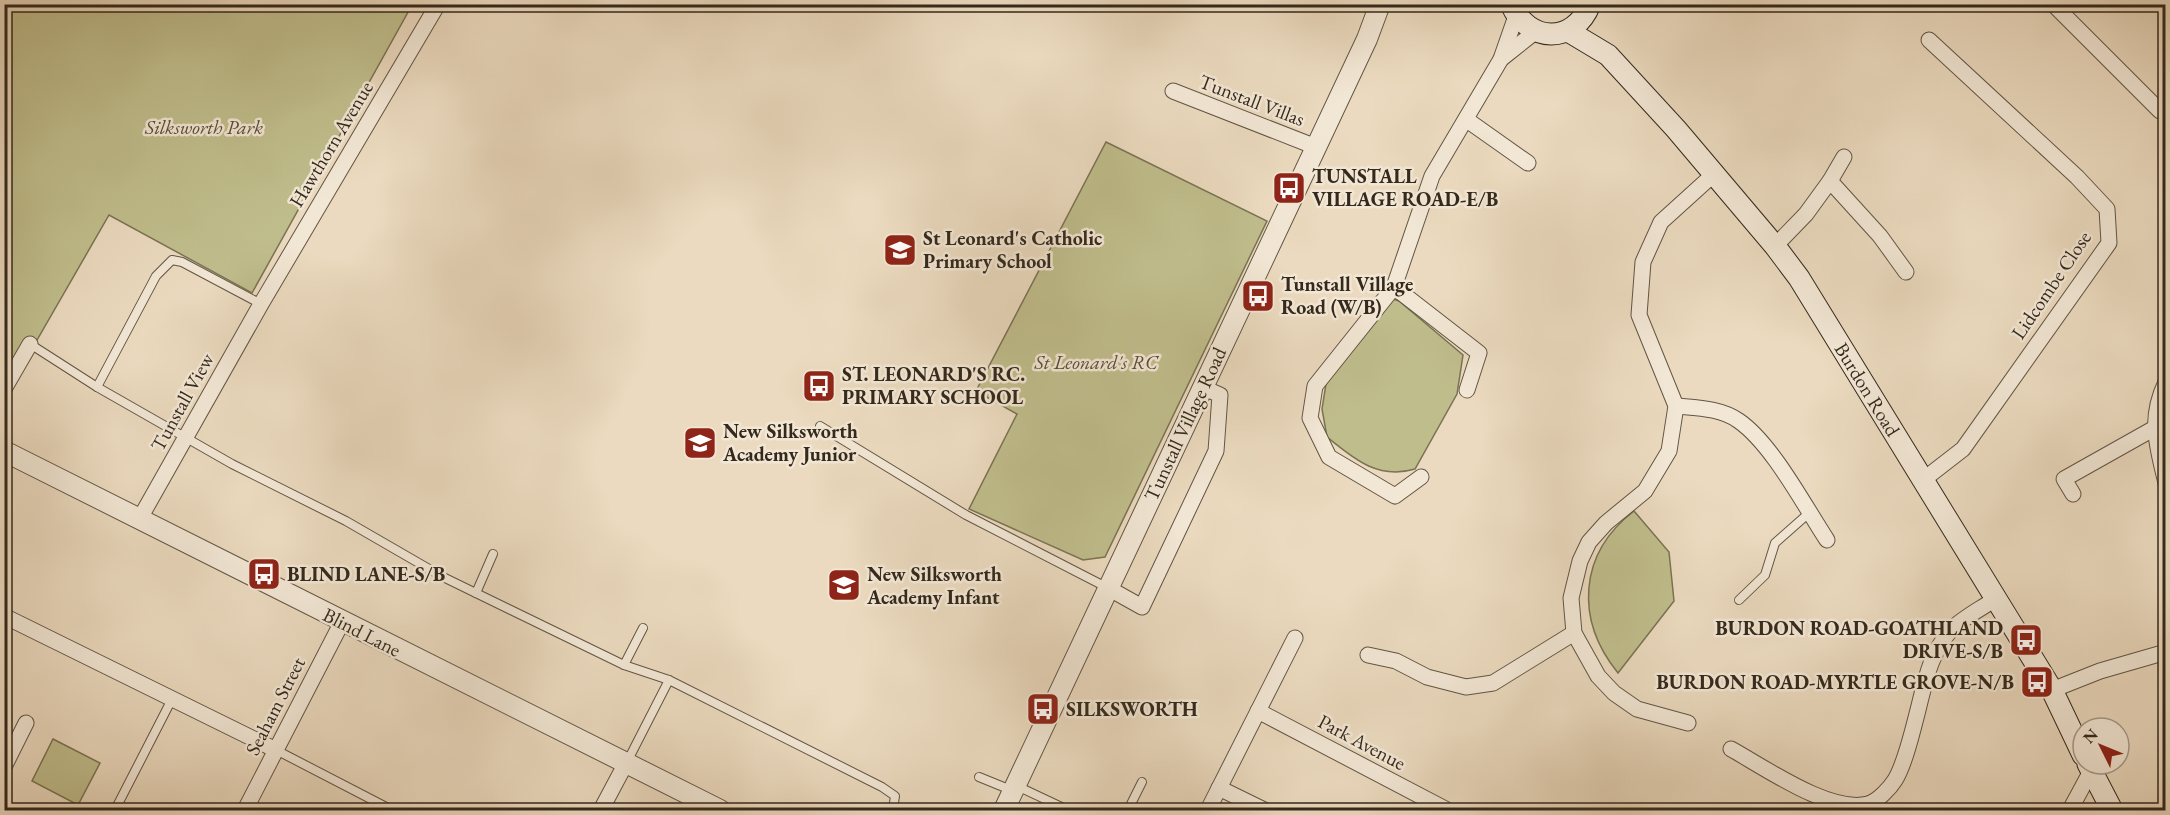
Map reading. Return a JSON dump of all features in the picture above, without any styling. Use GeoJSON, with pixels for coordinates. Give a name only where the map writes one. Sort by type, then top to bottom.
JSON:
{"type":"FeatureCollection","features":[{"type":"Feature","properties":{"kind":"main road"},"geometry":{"type":"LineString","coordinates":[[1513,10],[1535,32],[1552,34],[1568,31],[1585,16],[1590,5]]}},
{"type":"Feature","properties":{"kind":"main road","name":"Burdon Road"},"geometry":{"type":"LineString","coordinates":[[1590,5],[1608,55]]}},
{"type":"Feature","properties":{"kind":"main road","name":"Burdon Road"},"geometry":{"type":"LineString","coordinates":[[1568,31],[1608,55],[1714,174],[1799,278],[2052,690],[2071,730]]}},
{"type":"Feature","properties":{"kind":"main road","name":"Burdon Road"},"geometry":{"type":"LineString","coordinates":[[2094,776],[2112,810]]}},
{"type":"Feature","properties":{"kind":"street","name":"Hawthorn Avenue"},"geometry":{"type":"LineString","coordinates":[[261,304],[438,4]]}},
{"type":"Feature","properties":{"kind":"street","name":"Tunstall Village Road"},"geometry":{"type":"LineString","coordinates":[[1004,810],[1367,39],[1380,4]]}},
{"type":"Feature","properties":{"kind":"street","name":"Tunstall Village Road"},"geometry":{"type":"LineString","coordinates":[[1367,39],[1394,4]]}},
{"type":"Feature","properties":{"kind":"street"},"geometry":{"type":"LineString","coordinates":[[2053,4],[2139,93],[2160,111],[2166,106]]}},
{"type":"Feature","properties":{"kind":"street"},"geometry":{"type":"LineString","coordinates":[[1421,477],[1395,496],[1329,457],[1310,418],[1315,386],[1394,287],[1432,176],[1501,59],[1513,10]]}},
{"type":"Feature","properties":{"kind":"street"},"geometry":{"type":"LineString","coordinates":[[1501,59],[1535,32]]}},
{"type":"Feature","properties":{"kind":"street","name":"Lidcombe Close"},"geometry":{"type":"LineString","coordinates":[[1923,480],[1963,449],[2109,243],[2107,209],[2077,177],[1929,40]]}},
{"type":"Feature","properties":{"kind":"street","name":"Tunstall Villas"},"geometry":{"type":"LineString","coordinates":[[1173,91],[1316,147]]}},
{"type":"Feature","properties":{"kind":"street"},"geometry":{"type":"LineString","coordinates":[[1467,120],[1528,164]]}},
{"type":"Feature","properties":{"kind":"street"},"geometry":{"type":"LineString","coordinates":[[1775,246],[1806,214],[1844,157]]}},
{"type":"Feature","properties":{"kind":"street"},"geometry":{"type":"LineString","coordinates":[[1688,723],[1638,709],[1614,693],[1598,676],[1574,633],[1571,598],[1580,561],[1589,542],[1606,523],[1645,492],[1670,451],[1676,406],[1639,315],[1643,262],[1661,222],[1714,174]]}},
{"type":"Feature","properties":{"kind":"street"},"geometry":{"type":"LineString","coordinates":[[1830,181],[1880,236],[1906,272]]}},
{"type":"Feature","properties":{"kind":"street"},"geometry":{"type":"LineString","coordinates":[[1394,287],[1479,353],[1467,390]]}},
{"type":"Feature","properties":{"kind":"street","name":"Tunstall View"},"geometry":{"type":"LineString","coordinates":[[140,520],[261,304]]}},
{"type":"Feature","properties":{"kind":"street"},"geometry":{"type":"LineString","coordinates":[[4,389],[30,345]]}},
{"type":"Feature","properties":{"kind":"street"},"geometry":{"type":"LineString","coordinates":[[2166,382],[2157,406],[2153,429],[2166,483]]}},
{"type":"Feature","properties":{"kind":"street"},"geometry":{"type":"LineString","coordinates":[[1108,588],[1142,607],[1216,451],[1220,395],[1202,387]]}},
{"type":"Feature","properties":{"kind":"street"},"geometry":{"type":"LineString","coordinates":[[1676,406],[1710,409],[1738,420],[1765,445],[1827,540]]}},
{"type":"Feature","properties":{"kind":"street"},"geometry":{"type":"LineString","coordinates":[[2073,494],[2064,479],[2153,429]]}},
{"type":"Feature","properties":{"kind":"street","name":"Blind Lane"},"geometry":{"type":"LineString","coordinates":[[4,451],[720,810]]}},
{"type":"Feature","properties":{"kind":"street"},"geometry":{"type":"LineString","coordinates":[[1731,749],[1810,793],[1841,804],[1870,807],[1896,779],[1917,715],[1929,666],[1940,646],[1951,630],[1995,599]]}},
{"type":"Feature","properties":{"kind":"street"},"geometry":{"type":"LineString","coordinates":[[4,616],[276,750]]}},
{"type":"Feature","properties":{"kind":"street","name":"Seaham Street"},"geometry":{"type":"LineString","coordinates":[[245,810],[342,622]]}},
{"type":"Feature","properties":{"kind":"street"},"geometry":{"type":"LineString","coordinates":[[1368,655],[1396,661],[1427,677],[1466,687],[1493,683],[1574,633]]}},
{"type":"Feature","properties":{"kind":"street"},"geometry":{"type":"LineString","coordinates":[[1208,810],[1295,638]]}},
{"type":"Feature","properties":{"kind":"street"},"geometry":{"type":"LineString","coordinates":[[2052,690],[2100,671],[2166,652]]}},
{"type":"Feature","properties":{"kind":"street","name":"Park Avenue"},"geometry":{"type":"LineString","coordinates":[[1258,711],[1447,810]]}},
{"type":"Feature","properties":{"kind":"street"},"geometry":{"type":"LineString","coordinates":[[4,768],[26,723]]}},
{"type":"Feature","properties":{"kind":"street"},"geometry":{"type":"LineString","coordinates":[[601,810],[626,764]]}},
{"type":"Feature","properties":{"kind":"street"},"geometry":{"type":"LineString","coordinates":[[2070,810],[2082,776]]}},
{"type":"Feature","properties":{"kind":"street"},"geometry":{"type":"LineString","coordinates":[[1219,788],[1264,810]]}},
{"type":"Feature","properties":{"kind":"lane"},"geometry":{"type":"LineString","coordinates":[[97,387],[156,276],[172,260],[182,262],[261,304]]}},
{"type":"Feature","properties":{"kind":"lane"},"geometry":{"type":"LineString","coordinates":[[30,345],[97,387],[187,438],[476,593],[624,665],[669,680],[882,787],[895,796],[893,810]]}},
{"type":"Feature","properties":{"kind":"lane"},"geometry":{"type":"LineString","coordinates":[[820,426],[966,515],[1108,588]]}},
{"type":"Feature","properties":{"kind":"lane"},"geometry":{"type":"LineString","coordinates":[[1739,600],[1765,575],[1775,543],[1809,513]]}},
{"type":"Feature","properties":{"kind":"lane"},"geometry":{"type":"LineString","coordinates":[[476,593],[493,554]]}},
{"type":"Feature","properties":{"kind":"lane"},"geometry":{"type":"LineString","coordinates":[[624,665],[643,628]]}},
{"type":"Feature","properties":{"kind":"lane"},"geometry":{"type":"LineString","coordinates":[[626,764],[669,680]]}},
{"type":"Feature","properties":{"kind":"lane"},"geometry":{"type":"LineString","coordinates":[[115,810],[172,699]]}},
{"type":"Feature","properties":{"kind":"lane"},"geometry":{"type":"LineString","coordinates":[[276,750],[392,810]]}},
{"type":"Feature","properties":{"kind":"lane"},"geometry":{"type":"LineString","coordinates":[[979,777],[1014,788],[1068,810]]}},
{"type":"Feature","properties":{"kind":"lane"},"geometry":{"type":"LineString","coordinates":[[1128,810],[1142,782]]}},
{"type":"Feature","properties":{"kind":"green space","name":"Silksworth Park"},"geometry":{"type":"Polygon","coordinates":[[[5,5],[412,5],[252,293],[109,215],[37,340],[28,340],[5,381],[5,5]]]}},
{"type":"Feature","properties":{"kind":"green space","name":"St Leonard's RC"},"geometry":{"type":"Polygon","coordinates":[[[1106,142],[1267,221],[1105,557],[1083,560],[969,509],[1017,414],[976,391],[1106,142]]]}},
{"type":"Feature","properties":{"kind":"green space"},"geometry":{"type":"Polygon","coordinates":[[[1390,298],[1399,301],[1463,355],[1457,394],[1415,469],[1402,472],[1378,470],[1357,460],[1337,445],[1327,437],[1322,409],[1326,384],[1390,298]]]}},
{"type":"Feature","properties":{"kind":"green space"},"geometry":{"type":"Polygon","coordinates":[[[1634,511],[1669,552],[1674,601],[1618,673],[1604,653],[1594,631],[1589,610],[1589,588],[1593,567],[1602,547],[1615,528],[1634,511]]]}},
{"type":"Feature","properties":{"kind":"green space"},"geometry":{"type":"Polygon","coordinates":[[[53,739],[100,763],[78,805],[32,781],[53,739]]]}},
{"type":"Feature","properties":{"kind":"place","name":"TUNSTALL VILLAGE ROAD-E/B"},"geometry":{"type":"Point","coordinates":[1289,188]}},
{"type":"Feature","properties":{"kind":"place","name":"St Leonard's Catholic Primary School"},"geometry":{"type":"Point","coordinates":[900,250]}},
{"type":"Feature","properties":{"kind":"place","name":"Tunstall Village Road (W/B)"},"geometry":{"type":"Point","coordinates":[1258,296]}},
{"type":"Feature","properties":{"kind":"place","name":"ST. LEONARD'S RC. PRIMARY SCHOOL"},"geometry":{"type":"Point","coordinates":[819,386]}},
{"type":"Feature","properties":{"kind":"place","name":"New Silksworth Academy Junior"},"geometry":{"type":"Point","coordinates":[700,443]}},
{"type":"Feature","properties":{"kind":"place","name":"BLIND LANE-S/B"},"geometry":{"type":"Point","coordinates":[264,574]}},
{"type":"Feature","properties":{"kind":"place","name":"New Silksworth Academy Infant"},"geometry":{"type":"Point","coordinates":[844,585]}},
{"type":"Feature","properties":{"kind":"place","name":"BURDON ROAD-GOATHLAND DRIVE-S/B"},"geometry":{"type":"Point","coordinates":[2026,640]}},
{"type":"Feature","properties":{"kind":"place","name":"BURDON ROAD-MYRTLE GROVE-N/B"},"geometry":{"type":"Point","coordinates":[2037,682]}},
{"type":"Feature","properties":{"kind":"place","name":"SILKSWORTH"},"geometry":{"type":"Point","coordinates":[1043,709]}}]}
